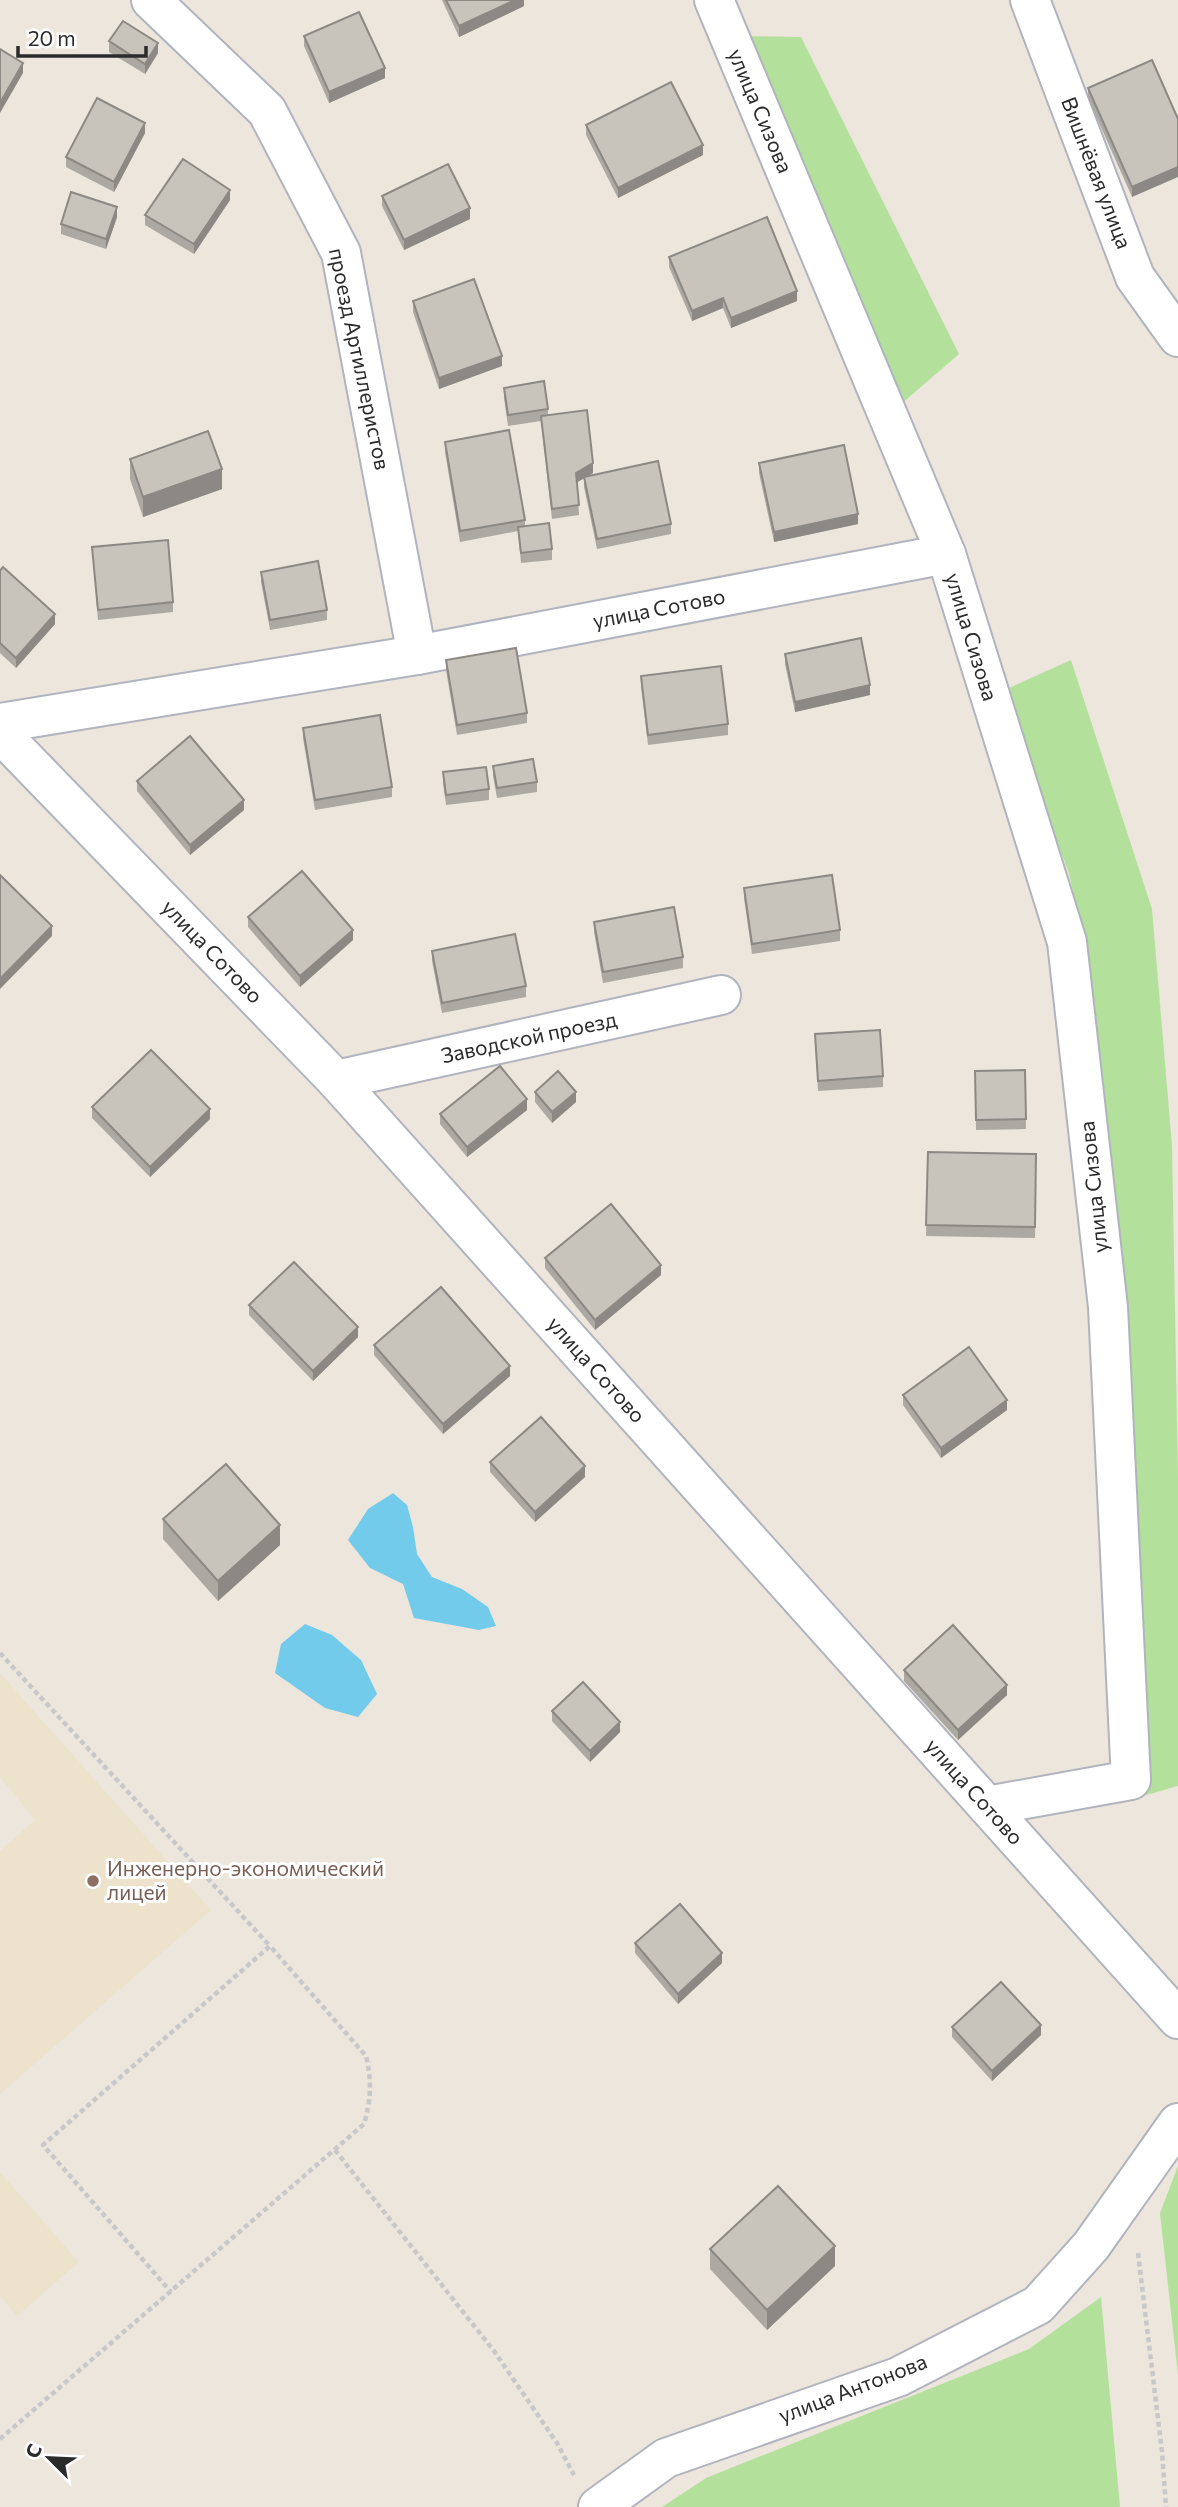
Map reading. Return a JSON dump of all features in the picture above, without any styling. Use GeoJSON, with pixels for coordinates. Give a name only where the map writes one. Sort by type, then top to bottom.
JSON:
{"type":"FeatureCollection","features":[{"type":"Feature","properties":{"kind":"street","name":"проезд Артиллеристов"},"geometry":{"type":"LineString","coordinates":[[151,0],[267,111],[341,253],[417,655]]}},
{"type":"Feature","properties":{"kind":"street","name":"улица Сизова"},"geometry":{"type":"LineString","coordinates":[[714,0],[946,554],[1067,942],[1108,1307],[1131,1780],[987,1806]]}},
{"type":"Feature","properties":{"kind":"street","name":"Вишнёвая улица"},"geometry":{"type":"LineString","coordinates":[[1030,0],[1135,277],[1178,337]]}},
{"type":"Feature","properties":{"kind":"street","name":"улица Сотово"},"geometry":{"type":"LineString","coordinates":[[0,723],[417,655],[946,554]]}},
{"type":"Feature","properties":{"kind":"street","name":"улица Сотово"},"geometry":{"type":"LineString","coordinates":[[0,733],[336,1080],[1178,2020]]}},
{"type":"Feature","properties":{"kind":"street","name":"Заводской проезд"},"geometry":{"type":"LineString","coordinates":[[336,1080],[721,995]]}},
{"type":"Feature","properties":{"kind":"street","name":"улица Антонова"},"geometry":{"type":"LineString","coordinates":[[589,2496],[666,2458],[898,2377],[1038,2305],[1091,2246],[1178,2123]]}},
{"type":"Feature","properties":{"kind":"path"},"geometry":{"type":"LineString","coordinates":[[0,1653],[270,1946],[366,2056],[371,2077],[371,2100],[365,2124],[0,2439]]}},
{"type":"Feature","properties":{"kind":"path"},"geometry":{"type":"LineString","coordinates":[[170,2292],[43,2145],[270,1946]]}},
{"type":"Feature","properties":{"kind":"path"},"geometry":{"type":"LineString","coordinates":[[335,2150],[494,2351],[557,2443],[589,2496]]}},
{"type":"Feature","properties":{"kind":"path"},"geometry":{"type":"LineString","coordinates":[[1130,2190],[1161,2438],[1166,2507]]}},
{"type":"Feature","properties":{"kind":"shaded area","name":"Инженерно-экономический лицей"},"geometry":{"type":"Polygon","coordinates":[[[0,1673],[211,1910],[0,2094],[0,1851],[35,1820],[0,1777],[0,1673]]]}},
{"type":"Feature","properties":{"kind":"shaded area"},"geometry":{"type":"Polygon","coordinates":[[[0,2172],[79,2262],[17,2316],[0,2296],[0,2172]]]}},
{"type":"Feature","properties":{"kind":"green space"},"geometry":{"type":"Polygon","coordinates":[[[741,36],[801,37],[959,354],[900,405],[741,36]]]}},
{"type":"Feature","properties":{"kind":"green space"},"geometry":{"type":"Polygon","coordinates":[[[1071,660],[1152,909],[1172,1146],[1178,1476],[1178,1786],[1146,1795],[1138,1549],[1122,1275],[1091,977],[1069,873],[1000,692],[1071,660]]]}},
{"type":"Feature","properties":{"kind":"green space"},"geometry":{"type":"Polygon","coordinates":[[[1178,2166],[1178,2375],[1160,2213],[1178,2166]]]}},
{"type":"Feature","properties":{"kind":"green space"},"geometry":{"type":"Polygon","coordinates":[[[1101,2297],[1120,2507],[662,2507],[706,2478],[1029,2349],[1101,2297]]]}},
{"type":"Feature","properties":{"kind":"water"},"geometry":{"type":"Polygon","coordinates":[[[393,1493],[407,1505],[417,1554],[432,1577],[462,1589],[488,1607],[496,1626],[479,1630],[414,1618],[403,1584],[370,1568],[348,1540],[368,1509],[393,1493]]]}},
{"type":"Feature","properties":{"kind":"water"},"geometry":{"type":"Polygon","coordinates":[[[305,1624],[332,1635],[361,1660],[377,1694],[358,1717],[325,1708],[275,1673],[281,1644],[305,1624]]]}},
{"type":"Feature","properties":{"kind":"building"},"geometry":{"type":"Polygon","coordinates":[[[446,0],[515,0],[459,26],[446,0]]]}},
{"type":"Feature","properties":{"kind":"building"},"geometry":{"type":"Polygon","coordinates":[[[359,12],[385,68],[329,92],[304,36],[359,12]]]}},
{"type":"Feature","properties":{"kind":"building"},"geometry":{"type":"Polygon","coordinates":[[[123,21],[158,43],[145,64],[109,41],[123,21]]]}},
{"type":"Feature","properties":{"kind":"building"},"geometry":{"type":"Polygon","coordinates":[[[0,49],[23,63],[0,103],[0,49]]]}},
{"type":"Feature","properties":{"kind":"building"},"geometry":{"type":"Polygon","coordinates":[[[1152,60],[1178,119],[1178,167],[1132,187],[1088,88],[1152,60]]]}},
{"type":"Feature","properties":{"kind":"building"},"geometry":{"type":"Polygon","coordinates":[[[671,82],[703,145],[618,188],[586,125],[671,82]]]}},
{"type":"Feature","properties":{"kind":"building"},"geometry":{"type":"Polygon","coordinates":[[[97,98],[145,123],[114,182],[66,157],[97,98]]]}},
{"type":"Feature","properties":{"kind":"building"},"geometry":{"type":"Polygon","coordinates":[[[183,159],[230,190],[194,244],[145,215],[183,159]]]}},
{"type":"Feature","properties":{"kind":"building"},"geometry":{"type":"Polygon","coordinates":[[[448,164],[470,208],[404,240],[382,196],[448,164]]]}},
{"type":"Feature","properties":{"kind":"building"},"geometry":{"type":"Polygon","coordinates":[[[71,192],[117,207],[106,239],[61,224],[71,192]]]}},
{"type":"Feature","properties":{"kind":"building"},"geometry":{"type":"Polygon","coordinates":[[[767,217],[797,291],[731,318],[723,298],[692,311],[669,257],[767,217]]]}},
{"type":"Feature","properties":{"kind":"building"},"geometry":{"type":"Polygon","coordinates":[[[474,279],[502,356],[439,378],[413,301],[474,279]]]}},
{"type":"Feature","properties":{"kind":"building"},"geometry":{"type":"Polygon","coordinates":[[[544,381],[548,409],[508,415],[504,388],[544,381]]]}},
{"type":"Feature","properties":{"kind":"building"},"geometry":{"type":"Polygon","coordinates":[[[587,410],[593,463],[576,473],[579,505],[552,509],[541,416],[587,410]]]}},
{"type":"Feature","properties":{"kind":"building"},"geometry":{"type":"Polygon","coordinates":[[[509,430],[525,520],[460,531],[445,442],[509,430]]]}},
{"type":"Feature","properties":{"kind":"building"},"geometry":{"type":"Polygon","coordinates":[[[208,431],[222,469],[143,497],[130,459],[208,431]]]}},
{"type":"Feature","properties":{"kind":"building"},"geometry":{"type":"Polygon","coordinates":[[[844,445],[858,514],[774,532],[759,463],[844,445]]]}},
{"type":"Feature","properties":{"kind":"building"},"geometry":{"type":"Polygon","coordinates":[[[658,461],[671,524],[597,539],[584,477],[658,461]]]}},
{"type":"Feature","properties":{"kind":"building"},"geometry":{"type":"Polygon","coordinates":[[[549,523],[552,549],[521,553],[518,527],[549,523]]]}},
{"type":"Feature","properties":{"kind":"building"},"geometry":{"type":"Polygon","coordinates":[[[168,540],[173,602],[98,610],[92,547],[168,540]]]}},
{"type":"Feature","properties":{"kind":"building"},"geometry":{"type":"Polygon","coordinates":[[[318,561],[327,610],[270,620],[261,572],[318,561]]]}},
{"type":"Feature","properties":{"kind":"building"},"geometry":{"type":"Polygon","coordinates":[[[3,567],[55,614],[16,658],[0,643],[0,571],[3,567]]]}},
{"type":"Feature","properties":{"kind":"building"},"geometry":{"type":"Polygon","coordinates":[[[861,638],[870,685],[795,702],[785,654],[861,638]]]}},
{"type":"Feature","properties":{"kind":"building"},"geometry":{"type":"Polygon","coordinates":[[[516,648],[527,713],[457,725],[446,660],[516,648]]]}},
{"type":"Feature","properties":{"kind":"building"},"geometry":{"type":"Polygon","coordinates":[[[721,666],[728,724],[648,735],[641,676],[721,666]]]}},
{"type":"Feature","properties":{"kind":"building"},"geometry":{"type":"Polygon","coordinates":[[[380,715],[392,787],[315,800],[303,728],[380,715]]]}},
{"type":"Feature","properties":{"kind":"building"},"geometry":{"type":"Polygon","coordinates":[[[190,736],[244,800],[190,845],[137,781],[190,736]]]}},
{"type":"Feature","properties":{"kind":"building"},"geometry":{"type":"Polygon","coordinates":[[[533,759],[537,782],[497,788],[493,766],[533,759]]]}},
{"type":"Feature","properties":{"kind":"building"},"geometry":{"type":"Polygon","coordinates":[[[486,767],[489,789],[446,795],[443,772],[486,767]]]}},
{"type":"Feature","properties":{"kind":"building"},"geometry":{"type":"Polygon","coordinates":[[[302,871],[353,930],[300,976],[248,917],[302,871]]]}},
{"type":"Feature","properties":{"kind":"building"},"geometry":{"type":"Polygon","coordinates":[[[0,875],[52,926],[0,979],[0,875]]]}},
{"type":"Feature","properties":{"kind":"building"},"geometry":{"type":"Polygon","coordinates":[[[832,875],[840,930],[752,944],[744,888],[832,875]]]}},
{"type":"Feature","properties":{"kind":"building"},"geometry":{"type":"Polygon","coordinates":[[[674,907],[683,957],[603,972],[594,922],[674,907]]]}},
{"type":"Feature","properties":{"kind":"building"},"geometry":{"type":"Polygon","coordinates":[[[515,934],[526,986],[442,1003],[432,951],[515,934]]]}},
{"type":"Feature","properties":{"kind":"building"},"geometry":{"type":"Polygon","coordinates":[[[880,1030],[883,1076],[818,1081],[815,1034],[880,1030]]]}},
{"type":"Feature","properties":{"kind":"building"},"geometry":{"type":"Polygon","coordinates":[[[151,1050],[210,1109],[150,1167],[92,1107],[151,1050]]]}},
{"type":"Feature","properties":{"kind":"building"},"geometry":{"type":"Polygon","coordinates":[[[500,1066],[527,1099],[467,1147],[440,1114],[500,1066]]]}},
{"type":"Feature","properties":{"kind":"building"},"geometry":{"type":"Polygon","coordinates":[[[1025,1070],[1026,1119],[976,1120],[975,1071],[1025,1070]]]}},
{"type":"Feature","properties":{"kind":"building"},"geometry":{"type":"Polygon","coordinates":[[[558,1071],[576,1092],[552,1112],[535,1092],[558,1071]]]}},
{"type":"Feature","properties":{"kind":"building"},"geometry":{"type":"Polygon","coordinates":[[[928,1152],[1036,1154],[1035,1227],[926,1225],[928,1152]]]}},
{"type":"Feature","properties":{"kind":"building"},"geometry":{"type":"Polygon","coordinates":[[[611,1204],[661,1265],[595,1320],[545,1258],[611,1204]]]}},
{"type":"Feature","properties":{"kind":"building"},"geometry":{"type":"Polygon","coordinates":[[[294,1262],[358,1327],[313,1371],[249,1305],[294,1262]]]}},
{"type":"Feature","properties":{"kind":"building"},"geometry":{"type":"Polygon","coordinates":[[[441,1287],[510,1366],[443,1424],[374,1345],[441,1287]]]}},
{"type":"Feature","properties":{"kind":"building"},"geometry":{"type":"Polygon","coordinates":[[[969,1347],[1007,1400],[941,1448],[903,1395],[969,1347]]]}},
{"type":"Feature","properties":{"kind":"building"},"geometry":{"type":"Polygon","coordinates":[[[541,1417],[585,1466],[535,1512],[490,1462],[541,1417]]]}},
{"type":"Feature","properties":{"kind":"building"},"geometry":{"type":"Polygon","coordinates":[[[226,1464],[280,1525],[218,1581],[163,1519],[226,1464]]]}},
{"type":"Feature","properties":{"kind":"building"},"geometry":{"type":"Polygon","coordinates":[[[953,1625],[1007,1685],[958,1730],[904,1670],[953,1625]]]}},
{"type":"Feature","properties":{"kind":"building"},"geometry":{"type":"Polygon","coordinates":[[[583,1682],[620,1722],[590,1751],[552,1711],[583,1682]]]}},
{"type":"Feature","properties":{"kind":"building"},"geometry":{"type":"Polygon","coordinates":[[[680,1904],[722,1953],[678,1994],[635,1943],[680,1904]]]}},
{"type":"Feature","properties":{"kind":"building"},"geometry":{"type":"Polygon","coordinates":[[[1001,1982],[1041,2025],[992,2071],[952,2027],[1001,1982]]]}},
{"type":"Feature","properties":{"kind":"building"},"geometry":{"type":"Polygon","coordinates":[[[778,2186],[835,2246],[767,2310],[710,2249],[778,2186]]]}},
{"type":"Feature","properties":{"kind":"place","name":"Инженерно-экономический лицей"},"geometry":{"type":"Point","coordinates":[93,1881]}}]}
